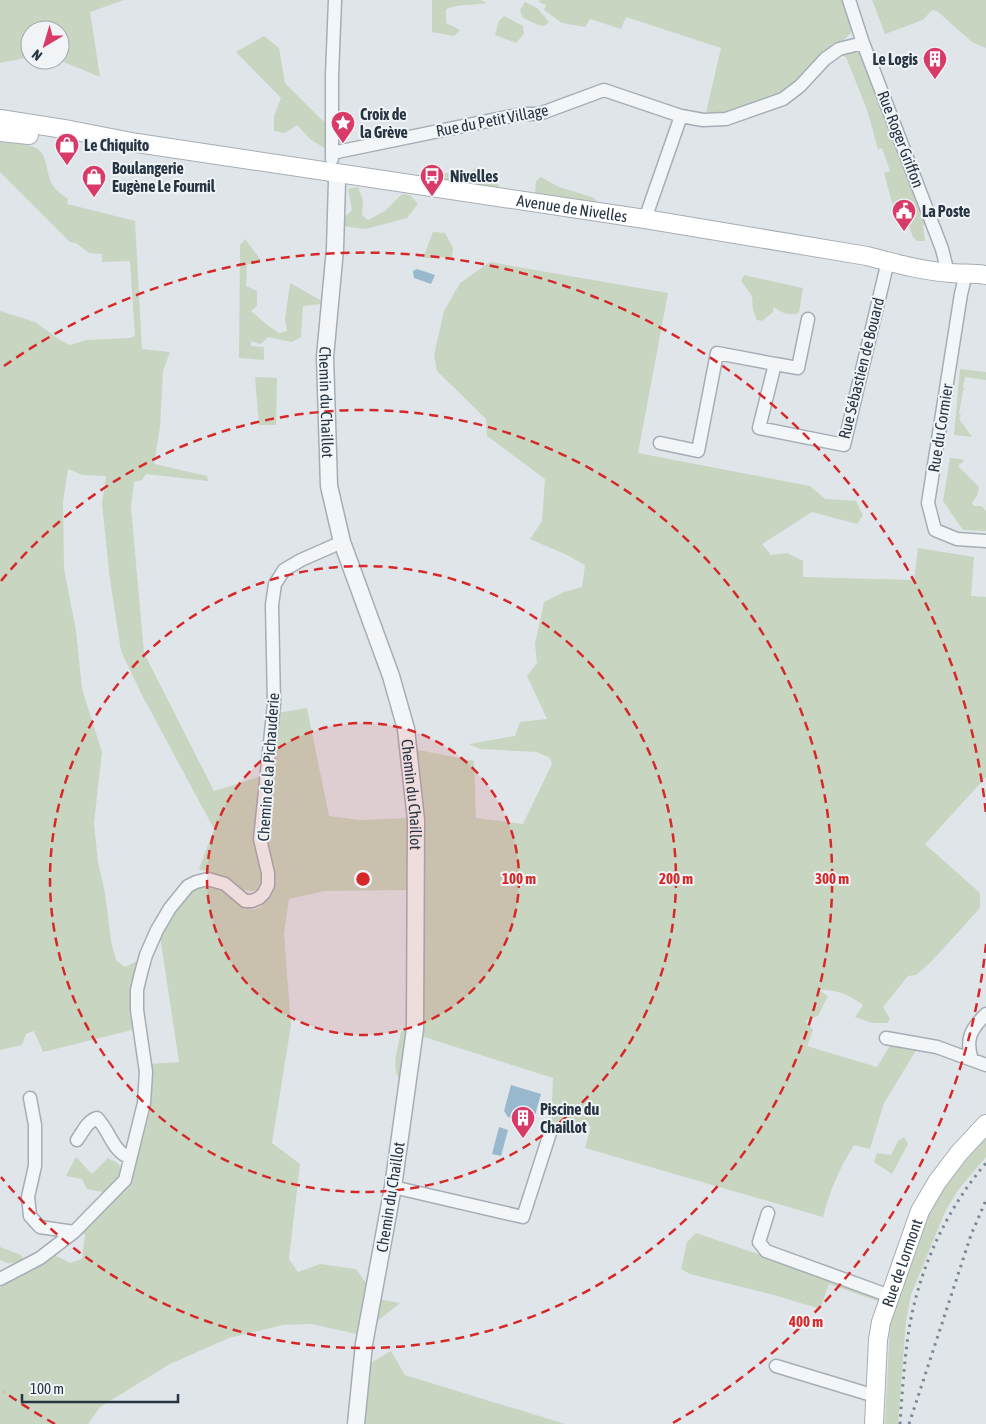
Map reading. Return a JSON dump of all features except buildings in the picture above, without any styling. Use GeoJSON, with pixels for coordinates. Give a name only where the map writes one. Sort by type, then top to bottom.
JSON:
{"type":"FeatureCollection","features":[{"type":"Feature","properties":{"kind":"main road","name":"Avenue de Nivelles"},"geometry":{"type":"LineString","coordinates":[[0,119],[334,174],[424,185],[645,219],[888,260],[900,266],[952,274],[966,273]]}},
{"type":"Feature","properties":{"kind":"main road","name":"Avenue de Nivelles"},"geometry":{"type":"LineString","coordinates":[[0,132],[137,143]]}},
{"type":"Feature","properties":{"kind":"main road","name":"Avenue de Nivelles"},"geometry":{"type":"LineString","coordinates":[[888,260],[900,257],[956,266],[966,273]]}},
{"type":"Feature","properties":{"kind":"main road"},"geometry":{"type":"LineString","coordinates":[[966,273],[986,275]]}},
{"type":"Feature","properties":{"kind":"main road","name":"Rue de Lormont"},"geometry":{"type":"LineString","coordinates":[[874,1424],[878,1340],[881,1322],[920,1211],[937,1182],[958,1153],[986,1124]]}},
{"type":"Feature","properties":{"kind":"street"},"geometry":{"type":"LineString","coordinates":[[334,0],[332,76],[332,168],[334,174]]}},
{"type":"Feature","properties":{"kind":"street","name":"Rue Roger Griffon"},"geometry":{"type":"LineString","coordinates":[[850,0],[863,43],[920,187],[946,265]]}},
{"type":"Feature","properties":{"kind":"street","name":"Rue du Petit Village"},"geometry":{"type":"LineString","coordinates":[[332,153],[522,114],[538,114],[604,90],[681,116],[703,120],[726,119],[783,98],[800,86],[825,59],[839,49],[863,43]]}},
{"type":"Feature","properties":{"kind":"street"},"geometry":{"type":"LineString","coordinates":[[645,219],[681,116]]}},
{"type":"Feature","properties":{"kind":"street","name":"Chemin du Chaillot"},"geometry":{"type":"LineString","coordinates":[[334,174],[337,181],[335,249],[325,357],[329,486],[342,542],[391,676],[406,729],[416,820],[415,1029],[392,1187],[364,1344],[356,1424]]}},
{"type":"Feature","properties":{"kind":"street","name":"Rue Sébastien de Bouard"},"geometry":{"type":"LineString","coordinates":[[775,364],[759,428],[844,445],[888,260]]}},
{"type":"Feature","properties":{"kind":"street","name":"Rue du Cormier"},"geometry":{"type":"LineString","coordinates":[[966,273],[961,294],[928,503],[935,530],[957,539],[986,541]]}},
{"type":"Feature","properties":{"kind":"street"},"geometry":{"type":"LineString","coordinates":[[660,444],[698,451],[717,353],[798,368],[808,319]]}},
{"type":"Feature","properties":{"kind":"street","name":"Chemin de la Pichauderie"},"geometry":{"type":"LineString","coordinates":[[130,1158],[144,1103],[146,1072],[137,1010],[137,990],[146,955],[157,930],[170,908],[188,886],[208,879],[218,881],[245,900],[252,901],[264,893],[268,884],[268,873],[260,839],[274,704],[272,605],[275,584],[284,570],[320,550],[342,542]]}},
{"type":"Feature","properties":{"kind":"street"},"geometry":{"type":"LineString","coordinates":[[972,1060],[968,1045],[982,1010]]}},
{"type":"Feature","properties":{"kind":"street"},"geometry":{"type":"LineString","coordinates":[[886,1038],[937,1047],[986,1066]]}},
{"type":"Feature","properties":{"kind":"street"},"geometry":{"type":"LineString","coordinates":[[30,1098],[35,1125],[35,1166],[28,1197],[30,1216],[40,1226],[74,1232]]}},
{"type":"Feature","properties":{"kind":"street"},"geometry":{"type":"LineString","coordinates":[[0,1279],[40,1258],[74,1232],[124,1180],[130,1158],[123,1155],[97,1118],[88,1123],[77,1140]]}},
{"type":"Feature","properties":{"kind":"street"},"geometry":{"type":"LineString","coordinates":[[392,1187],[523,1217],[550,1133]]}},
{"type":"Feature","properties":{"kind":"street"},"geometry":{"type":"LineString","coordinates":[[768,1213],[759,1242],[766,1251],[890,1296]]}},
{"type":"Feature","properties":{"kind":"street"},"geometry":{"type":"LineString","coordinates":[[776,1366],[875,1396]]}},
{"type":"Feature","properties":{"kind":"green space"},"geometry":{"type":"Polygon","coordinates":[[[0,0],[124,0],[90,12],[100,77],[70,65],[70,20],[20,20],[20,59],[0,63],[0,0]]]}},
{"type":"Feature","properties":{"kind":"green space"},"geometry":{"type":"Polygon","coordinates":[[[432,0],[480,0],[487,3],[446,9],[446,23],[460,30],[454,36],[432,32],[432,0]]]}},
{"type":"Feature","properties":{"kind":"green space"},"geometry":{"type":"Polygon","coordinates":[[[540,0],[845,0],[854,29],[810,72],[778,97],[753,107],[705,117],[721,48],[626,17],[621,29],[590,19],[585,27],[562,23],[544,10],[546,5],[539,2],[540,0]]]}},
{"type":"Feature","properties":{"kind":"green space"},"geometry":{"type":"Polygon","coordinates":[[[872,0],[986,0],[986,48],[972,42],[937,11],[932,10],[923,20],[885,34],[872,0]]]}},
{"type":"Feature","properties":{"kind":"green space"},"geometry":{"type":"Polygon","coordinates":[[[525,2],[537,8],[549,22],[544,26],[523,18],[520,10],[525,2]]]}},
{"type":"Feature","properties":{"kind":"green space"},"geometry":{"type":"Polygon","coordinates":[[[504,16],[523,26],[524,34],[516,43],[495,35],[499,21],[504,16]]]}},
{"type":"Feature","properties":{"kind":"green space"},"geometry":{"type":"Polygon","coordinates":[[[264,36],[279,48],[285,83],[328,126],[326,149],[310,139],[297,125],[285,133],[274,131],[274,116],[281,98],[236,52],[264,36]]]}},
{"type":"Feature","properties":{"kind":"green space"},"geometry":{"type":"Polygon","coordinates":[[[847,49],[863,50],[927,223],[923,226],[925,241],[917,241],[913,237],[908,223],[898,224],[884,173],[890,171],[882,148],[878,149],[867,110],[846,57],[840,55],[847,49]]]}},
{"type":"Feature","properties":{"kind":"green space"},"geometry":{"type":"Polygon","coordinates":[[[0,141],[37,148],[44,156],[51,182],[56,190],[68,199],[67,204],[135,221],[142,349],[170,352],[163,371],[160,427],[154,464],[207,476],[208,481],[146,474],[142,480],[134,482],[131,507],[144,653],[214,791],[262,776],[277,713],[307,708],[329,816],[360,820],[411,818],[411,890],[324,891],[289,899],[284,934],[291,1025],[272,1143],[300,1164],[289,1259],[298,1272],[320,1264],[356,1269],[369,1287],[361,1335],[311,1324],[283,1325],[229,1338],[170,1364],[100,1407],[88,1424],[0,1424],[0,1288],[52,1254],[70,1263],[82,1259],[85,1235],[81,1232],[128,1180],[138,1157],[150,1110],[147,1105],[150,1064],[179,1062],[160,936],[172,912],[187,893],[198,886],[213,884],[224,888],[253,910],[261,907],[269,892],[243,890],[231,880],[199,869],[214,829],[142,695],[121,651],[110,580],[102,504],[106,476],[82,475],[68,469],[63,502],[64,568],[76,631],[82,689],[102,752],[94,823],[98,862],[116,960],[125,967],[137,961],[141,973],[140,1028],[43,1052],[34,1031],[26,1034],[22,1045],[0,1050],[0,311],[35,322],[70,345],[86,340],[130,338],[135,336],[130,261],[102,262],[102,254],[89,253],[76,243],[70,242],[0,172],[0,141]]]}},
{"type":"Feature","properties":{"kind":"green space"},"geometry":{"type":"Polygon","coordinates":[[[476,167],[489,183],[498,184],[500,192],[435,181],[435,173],[470,173],[476,167]]]}},
{"type":"Feature","properties":{"kind":"green space"},"geometry":{"type":"Polygon","coordinates":[[[541,177],[559,187],[592,197],[597,201],[593,205],[535,194],[536,181],[541,177]]]}},
{"type":"Feature","properties":{"kind":"green space"},"geometry":{"type":"Polygon","coordinates":[[[358,187],[363,201],[362,215],[368,220],[385,211],[402,194],[410,195],[418,204],[407,218],[366,229],[342,226],[342,220],[352,210],[348,189],[358,187]]]}},
{"type":"Feature","properties":{"kind":"green space"},"geometry":{"type":"Polygon","coordinates":[[[433,232],[445,233],[453,248],[452,257],[423,258],[433,232]]]}},
{"type":"Feature","properties":{"kind":"green space"},"geometry":{"type":"Polygon","coordinates":[[[245,239],[261,260],[247,265],[246,286],[257,291],[257,306],[251,311],[266,324],[279,333],[287,331],[285,320],[290,283],[322,301],[320,304],[303,306],[301,337],[292,342],[268,337],[261,344],[251,341],[251,346],[264,347],[264,360],[239,358],[240,245],[245,239]]]}},
{"type":"Feature","properties":{"kind":"green space"},"geometry":{"type":"Polygon","coordinates":[[[490,262],[668,293],[638,453],[810,486],[825,499],[856,501],[863,515],[857,524],[812,512],[762,544],[771,555],[787,553],[803,561],[803,577],[914,580],[918,548],[974,557],[971,596],[986,597],[986,777],[925,844],[980,893],[980,908],[931,962],[916,975],[908,976],[883,1007],[890,1019],[887,1023],[872,1023],[855,1017],[863,1005],[842,993],[831,990],[818,990],[828,996],[818,1016],[805,1021],[813,1030],[807,1046],[877,1067],[890,1045],[917,1049],[884,1103],[870,1149],[854,1145],[836,1180],[823,1217],[585,1148],[591,1126],[551,1126],[553,1078],[424,1037],[415,1029],[408,748],[474,761],[476,818],[523,824],[552,764],[550,758],[537,752],[480,749],[469,744],[515,736],[520,722],[547,719],[527,676],[537,663],[535,644],[544,602],[564,592],[582,587],[585,565],[530,539],[542,521],[545,479],[487,436],[486,419],[437,371],[434,355],[444,311],[460,283],[490,262]]]}},
{"type":"Feature","properties":{"kind":"green space"},"geometry":{"type":"Polygon","coordinates":[[[744,275],[803,288],[799,313],[785,313],[774,307],[773,312],[762,321],[757,320],[753,310],[752,296],[741,281],[744,275]]]}},
{"type":"Feature","properties":{"kind":"green space"},"geometry":{"type":"Polygon","coordinates":[[[960,369],[986,372],[986,380],[965,377],[963,388],[965,388],[959,419],[972,437],[954,435],[960,369]]]}},
{"type":"Feature","properties":{"kind":"green space"},"geometry":{"type":"Polygon","coordinates":[[[255,377],[277,378],[276,425],[259,425],[255,377]]]}},
{"type":"Feature","properties":{"kind":"green space"},"geometry":{"type":"Polygon","coordinates":[[[950,458],[964,461],[958,466],[979,487],[977,496],[972,503],[974,506],[982,506],[986,511],[986,531],[963,530],[943,501],[950,458]]]}},
{"type":"Feature","properties":{"kind":"green space"},"geometry":{"type":"Polygon","coordinates":[[[408,1028],[403,1083],[396,1072],[395,1066],[401,1032],[408,1028]]]}},
{"type":"Feature","properties":{"kind":"green space"},"geometry":{"type":"Polygon","coordinates":[[[986,1135],[986,1157],[958,1190],[945,1212],[911,1295],[906,1321],[898,1424],[885,1424],[890,1321],[927,1215],[960,1165],[986,1135]]]}},
{"type":"Feature","properties":{"kind":"green space"},"geometry":{"type":"Polygon","coordinates":[[[904,1137],[908,1144],[892,1174],[874,1162],[877,1153],[891,1155],[898,1141],[904,1137]]]}},
{"type":"Feature","properties":{"kind":"green space"},"geometry":{"type":"Polygon","coordinates":[[[76,1157],[92,1174],[108,1158],[119,1164],[122,1178],[108,1193],[87,1189],[82,1179],[66,1176],[76,1157]]]}},
{"type":"Feature","properties":{"kind":"green space"},"geometry":{"type":"Polygon","coordinates":[[[696,1233],[882,1296],[880,1302],[829,1284],[820,1309],[774,1295],[690,1274],[681,1269],[687,1242],[696,1233]]]}},
{"type":"Feature","properties":{"kind":"green space"},"geometry":{"type":"Polygon","coordinates":[[[0,1247],[21,1255],[23,1259],[12,1263],[0,1260],[0,1247]]]}},
{"type":"Feature","properties":{"kind":"green space"},"geometry":{"type":"Polygon","coordinates":[[[378,1299],[400,1303],[375,1323],[378,1299]]]}},
{"type":"Feature","properties":{"kind":"green space"},"geometry":{"type":"Polygon","coordinates":[[[391,1351],[405,1375],[565,1424],[362,1424],[369,1364],[391,1351]]]}},
{"type":"Feature","properties":{"kind":"water"},"geometry":{"type":"Polygon","coordinates":[[[417,269],[435,275],[431,284],[414,278],[413,271],[417,269]]]}},
{"type":"Feature","properties":{"kind":"water"},"geometry":{"type":"Polygon","coordinates":[[[511,1085],[541,1094],[534,1119],[528,1123],[508,1117],[504,1111],[511,1085]]]}},
{"type":"Feature","properties":{"kind":"water"},"geometry":{"type":"Polygon","coordinates":[[[499,1127],[508,1130],[501,1156],[492,1154],[499,1127]]]}},
{"type":"Feature","properties":{"kind":"railway"},"geometry":{"type":"LineString","coordinates":[[900,1424],[908,1336],[918,1289],[935,1244],[946,1222],[958,1201],[986,1163]]}},
{"type":"Feature","properties":{"kind":"railway"},"geometry":{"type":"LineString","coordinates":[[909,1424],[971,1235],[986,1200]]}},
{"type":"Feature","properties":{"kind":"place","name":"Le Logis"},"geometry":{"type":"Point","coordinates":[935,80]}},
{"type":"Feature","properties":{"kind":"place","name":"Croix de la Grève"},"geometry":{"type":"Point","coordinates":[343,144]}},
{"type":"Feature","properties":{"kind":"place","name":"Le Chiquito"},"geometry":{"type":"Point","coordinates":[67,166]}},
{"type":"Feature","properties":{"kind":"place","name":"Nivelles"},"geometry":{"type":"Point","coordinates":[432,197]}},
{"type":"Feature","properties":{"kind":"place","name":"Boulangerie Eugène Le Fournil"},"geometry":{"type":"Point","coordinates":[94,198]}},
{"type":"Feature","properties":{"kind":"place","name":"La Poste"},"geometry":{"type":"Point","coordinates":[904,232]}},
{"type":"Feature","properties":{"kind":"place","name":"Piscine du Chaillot"},"geometry":{"type":"Point","coordinates":[523,1139]}}]}
